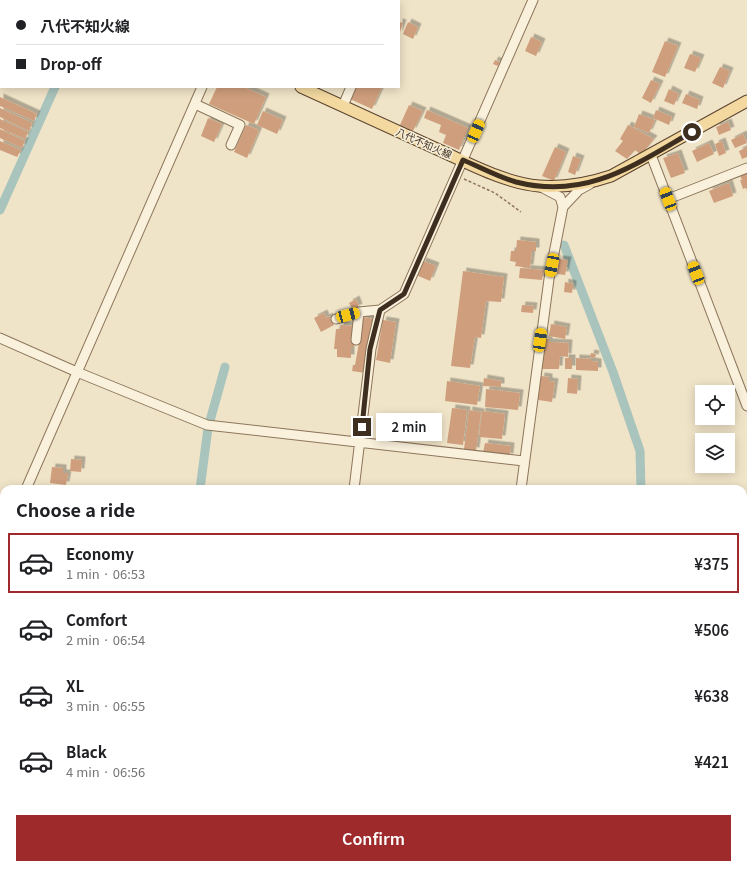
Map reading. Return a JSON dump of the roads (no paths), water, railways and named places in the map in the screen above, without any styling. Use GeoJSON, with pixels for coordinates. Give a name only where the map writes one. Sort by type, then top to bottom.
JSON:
{"type":"FeatureCollection","features":[{"type":"Feature","properties":{"kind":"main road","name":"八代不知火線"},"geometry":{"type":"LineString","coordinates":[[303,88],[515,182],[538,186],[571,186],[591,183],[611,176],[747,101]]}},
{"type":"Feature","properties":{"kind":"street"},"geometry":{"type":"LineString","coordinates":[[336,319],[359,312],[380,310],[404,294],[533,0]]}},
{"type":"Feature","properties":{"kind":"street"},"geometry":{"type":"LineString","coordinates":[[28,485],[202,88]]}},
{"type":"Feature","properties":{"kind":"street"},"geometry":{"type":"LineString","coordinates":[[343,106],[351,88]]}},
{"type":"Feature","properties":{"kind":"street"},"geometry":{"type":"LineString","coordinates":[[195,104],[240,125],[231,145]]}},
{"type":"Feature","properties":{"kind":"street"},"geometry":{"type":"LineString","coordinates":[[651,155],[747,406]]}},
{"type":"Feature","properties":{"kind":"street"},"geometry":{"type":"LineString","coordinates":[[668,199],[747,168]]}},
{"type":"Feature","properties":{"kind":"street"},"geometry":{"type":"LineString","coordinates":[[563,208],[579,190],[591,183]]}},
{"type":"Feature","properties":{"kind":"street"},"geometry":{"type":"LineString","coordinates":[[521,485],[549,279],[563,208],[560,197],[538,186]]}},
{"type":"Feature","properties":{"kind":"street"},"geometry":{"type":"LineString","coordinates":[[355,485],[370,349],[380,310]]}},
{"type":"Feature","properties":{"kind":"street"},"geometry":{"type":"LineString","coordinates":[[356,340],[359,312]]}},
{"type":"Feature","properties":{"kind":"street"},"geometry":{"type":"LineString","coordinates":[[0,338],[77,372],[207,425],[524,461]]}},
{"type":"Feature","properties":{"kind":"waterway"},"geometry":{"type":"LineString","coordinates":[[0,210],[55,88]]}},
{"type":"Feature","properties":{"kind":"waterway"},"geometry":{"type":"LineString","coordinates":[[564,245],[613,372],[640,451],[641,485]]}},
{"type":"Feature","properties":{"kind":"waterway"},"geometry":{"type":"LineString","coordinates":[[201,485],[208,428],[225,367]]}}]}
